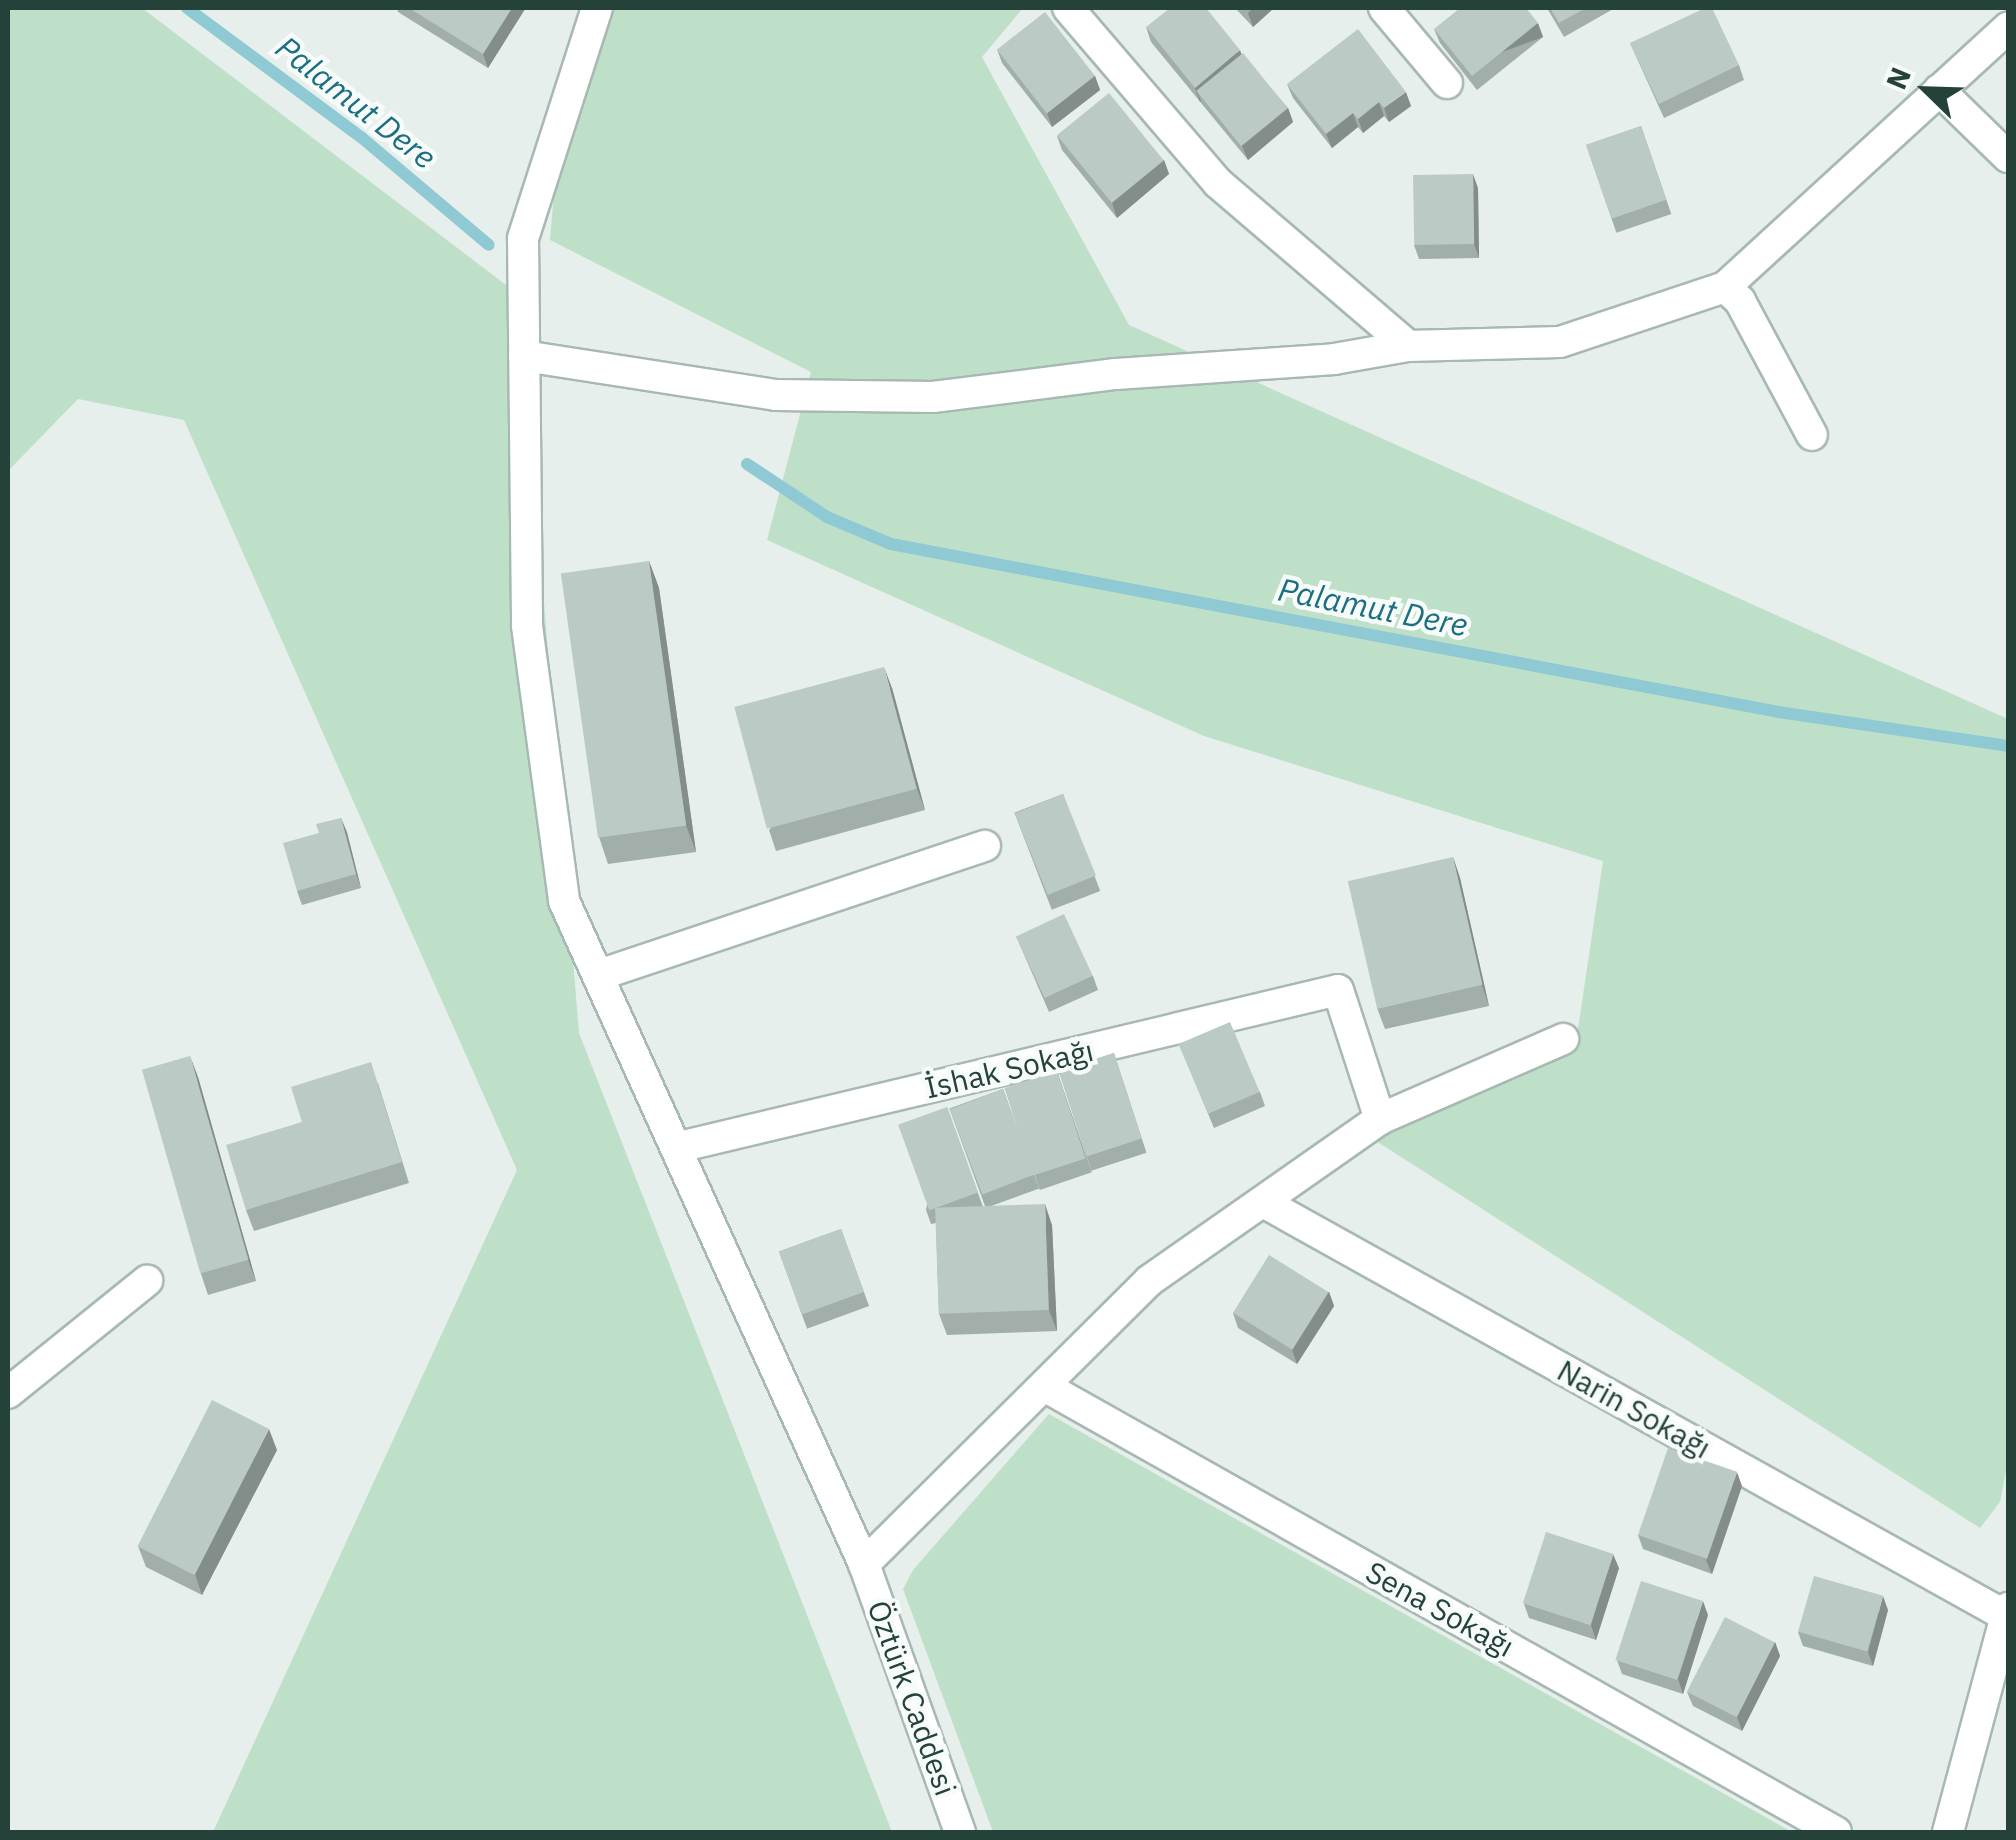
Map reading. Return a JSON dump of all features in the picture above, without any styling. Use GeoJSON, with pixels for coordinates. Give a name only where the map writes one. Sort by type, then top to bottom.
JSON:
{"type":"FeatureCollection","features":[{"type":"Feature","properties":{"kind":"street","name":"Öztürk Caddesi"},"geometry":{"type":"LineString","coordinates":[[597,8],[522,238],[527,626],[564,901],[679,1147],[864,1564],[960,1832]]}},
{"type":"Feature","properties":{"kind":"street"},"geometry":{"type":"LineString","coordinates":[[1068,8],[1218,183],[1408,346]]}},
{"type":"Feature","properties":{"kind":"street"},"geometry":{"type":"LineString","coordinates":[[1384,8],[1447,83]]}},
{"type":"Feature","properties":{"kind":"street"},"geometry":{"type":"LineString","coordinates":[[524,356],[776,395],[933,397],[1116,374],[1334,359],[1408,346],[1560,342],[1725,287],[2008,28]]}},
{"type":"Feature","properties":{"kind":"street"},"geometry":{"type":"LineString","coordinates":[[1939,90],[2008,157]]}},
{"type":"Feature","properties":{"kind":"street"},"geometry":{"type":"LineString","coordinates":[[1725,287],[1740,301],[1812,435]]}},
{"type":"Feature","properties":{"kind":"street"},"geometry":{"type":"LineString","coordinates":[[598,975],[985,846]]}},
{"type":"Feature","properties":{"kind":"street","name":"İshak Sokağı"},"geometry":{"type":"LineString","coordinates":[[679,1147],[1338,990],[1380,1119]]}},
{"type":"Feature","properties":{"kind":"street"},"geometry":{"type":"LineString","coordinates":[[864,1564],[1149,1281],[1380,1119],[1563,1039]]}},
{"type":"Feature","properties":{"kind":"street","name":"Narin Sokağı"},"geometry":{"type":"LineString","coordinates":[[1263,1202],[2007,1612]]}},
{"type":"Feature","properties":{"kind":"street"},"geometry":{"type":"LineString","coordinates":[[8,1393],[147,1281]]}},
{"type":"Feature","properties":{"kind":"street","name":"Sena Sokağı"},"geometry":{"type":"LineString","coordinates":[[1044,1386],[1836,1832]]}},
{"type":"Feature","properties":{"kind":"street"},"geometry":{"type":"LineString","coordinates":[[1948,1832],[2007,1612]]}},
{"type":"Feature","properties":{"kind":"green space"},"geometry":{"type":"Polygon","coordinates":[[[8,8],[142,8],[510,288],[524,356],[579,1033],[892,1832],[213,1832],[517,1170],[184,420],[78,399],[8,471],[8,8]]]}},
{"type":"Feature","properties":{"kind":"green space"},"geometry":{"type":"Polygon","coordinates":[[[610,8],[1023,8],[982,57],[1129,325],[2008,719],[2008,1460],[2000,1502],[1980,1528],[1373,1139],[1576,1042],[1603,861],[1204,736],[767,540],[811,372],[550,240],[562,98],[610,8]]]}},
{"type":"Feature","properties":{"kind":"green space"},"geometry":{"type":"Polygon","coordinates":[[[1049,1414],[1792,1832],[993,1832],[903,1589],[913,1570],[1049,1414]]]}},
{"type":"Feature","properties":{"kind":"building"},"geometry":{"type":"Polygon","coordinates":[[[409,8],[512,8],[483,54],[409,8]]]}},
{"type":"Feature","properties":{"kind":"building"},"geometry":{"type":"Polygon","coordinates":[[[1170,8],[1206,8],[1240,50],[1195,88],[1146,27],[1170,8]]]}},
{"type":"Feature","properties":{"kind":"building"},"geometry":{"type":"Polygon","coordinates":[[[1460,8],[1526,8],[1538,23],[1472,76],[1434,29],[1460,8]]]}},
{"type":"Feature","properties":{"kind":"building"},"geometry":{"type":"Polygon","coordinates":[[[1550,8],[1586,8],[1559,23],[1550,8]]]}},
{"type":"Feature","properties":{"kind":"building"},"geometry":{"type":"Polygon","coordinates":[[[1712,8],[1739,65],[1659,104],[1630,43],[1712,8]]]}},
{"type":"Feature","properties":{"kind":"building"},"geometry":{"type":"Polygon","coordinates":[[[1045,12],[1095,76],[1047,113],[997,50],[1045,12]]]}},
{"type":"Feature","properties":{"kind":"building"},"geometry":{"type":"Polygon","coordinates":[[[1358,29],[1406,92],[1384,108],[1379,102],[1358,119],[1353,113],[1326,134],[1287,84],[1358,29]]]}},
{"type":"Feature","properties":{"kind":"building"},"geometry":{"type":"Polygon","coordinates":[[[1243,53],[1288,108],[1241,146],[1196,91],[1243,53]]]}},
{"type":"Feature","properties":{"kind":"building"},"geometry":{"type":"Polygon","coordinates":[[[1109,93],[1164,161],[1112,203],[1057,135],[1109,93]]]}},
{"type":"Feature","properties":{"kind":"building"},"geometry":{"type":"Polygon","coordinates":[[[1641,126],[1666,200],[1612,219],[1586,145],[1641,126]]]}},
{"type":"Feature","properties":{"kind":"building"},"geometry":{"type":"Polygon","coordinates":[[[1473,174],[1474,244],[1414,245],[1413,175],[1473,174]]]}},
{"type":"Feature","properties":{"kind":"building"},"geometry":{"type":"Polygon","coordinates":[[[649,561],[686,825],[598,838],[561,573],[649,561]]]}},
{"type":"Feature","properties":{"kind":"building"},"geometry":{"type":"Polygon","coordinates":[[[884,667],[917,789],[767,829],[734,707],[884,667]]]}},
{"type":"Feature","properties":{"kind":"building"},"geometry":{"type":"Polygon","coordinates":[[[1063,794],[1096,876],[1048,895],[1015,813],[1063,794]]]}},
{"type":"Feature","properties":{"kind":"building"},"geometry":{"type":"Polygon","coordinates":[[[341,818],[356,874],[297,891],[283,843],[319,833],[316,824],[341,818]]]}},
{"type":"Feature","properties":{"kind":"building"},"geometry":{"type":"Polygon","coordinates":[[[1453,857],[1482,985],[1377,1009],[1348,881],[1453,857]]]}},
{"type":"Feature","properties":{"kind":"building"},"geometry":{"type":"Polygon","coordinates":[[[1064,914],[1093,976],[1045,998],[1016,936],[1064,914]]]}},
{"type":"Feature","properties":{"kind":"building"},"geometry":{"type":"Polygon","coordinates":[[[1230,1022],[1260,1092],[1208,1114],[1178,1044],[1230,1022]]]}},
{"type":"Feature","properties":{"kind":"building"},"geometry":{"type":"Polygon","coordinates":[[[1114,1053],[1142,1139],[1087,1157],[1059,1071],[1114,1053]]]}},
{"type":"Feature","properties":{"kind":"building"},"geometry":{"type":"Polygon","coordinates":[[[190,1056],[248,1260],[200,1274],[142,1070],[190,1056]]]}},
{"type":"Feature","properties":{"kind":"building"},"geometry":{"type":"Polygon","coordinates":[[[371,1062],[402,1162],[246,1210],[226,1145],[302,1122],[291,1087],[371,1062]]]}},
{"type":"Feature","properties":{"kind":"building"},"geometry":{"type":"Polygon","coordinates":[[[1057,1071],[1085,1158],[1033,1175],[1005,1088],[1057,1071]]]}},
{"type":"Feature","properties":{"kind":"building"},"geometry":{"type":"Polygon","coordinates":[[[1003,1089],[1036,1174],[982,1194],[950,1109],[1003,1089]]]}},
{"type":"Feature","properties":{"kind":"building"},"geometry":{"type":"Polygon","coordinates":[[[947,1107],[978,1193],[929,1210],[898,1125],[947,1107]]]}},
{"type":"Feature","properties":{"kind":"building"},"geometry":{"type":"Polygon","coordinates":[[[1045,1204],[1049,1310],[939,1314],[935,1208],[1045,1204]]]}},
{"type":"Feature","properties":{"kind":"building"},"geometry":{"type":"Polygon","coordinates":[[[841,1229],[864,1292],[802,1315],[779,1252],[841,1229]]]}},
{"type":"Feature","properties":{"kind":"building"},"geometry":{"type":"Polygon","coordinates":[[[1269,1255],[1328,1292],[1292,1350],[1233,1313],[1269,1255]]]}},
{"type":"Feature","properties":{"kind":"building"},"geometry":{"type":"Polygon","coordinates":[[[212,1400],[269,1429],[195,1575],[138,1546],[212,1400]]]}},
{"type":"Feature","properties":{"kind":"building"},"geometry":{"type":"Polygon","coordinates":[[[1668,1448],[1737,1472],[1707,1559],[1638,1535],[1668,1448]]]}},
{"type":"Feature","properties":{"kind":"building"},"geometry":{"type":"Polygon","coordinates":[[[1546,1532],[1614,1554],[1590,1625],[1523,1603],[1546,1532]]]}},
{"type":"Feature","properties":{"kind":"building"},"geometry":{"type":"Polygon","coordinates":[[[1814,1576],[1883,1596],[1867,1652],[1798,1632],[1814,1576]]]}},
{"type":"Feature","properties":{"kind":"building"},"geometry":{"type":"Polygon","coordinates":[[[1641,1581],[1703,1601],[1677,1680],[1615,1660],[1641,1581]]]}},
{"type":"Feature","properties":{"kind":"building"},"geometry":{"type":"Polygon","coordinates":[[[1725,1617],[1775,1642],[1737,1717],[1687,1692],[1725,1617]]]}},
{"type":"Feature","properties":{"kind":"waterway","name":"Palamut Dere"},"geometry":{"type":"LineString","coordinates":[[187,8],[361,137],[489,245]]}},
{"type":"Feature","properties":{"kind":"waterway","name":"Palamut Dere"},"geometry":{"type":"LineString","coordinates":[[747,464],[827,517],[891,544],[1778,712],[2008,746]]}}]}
